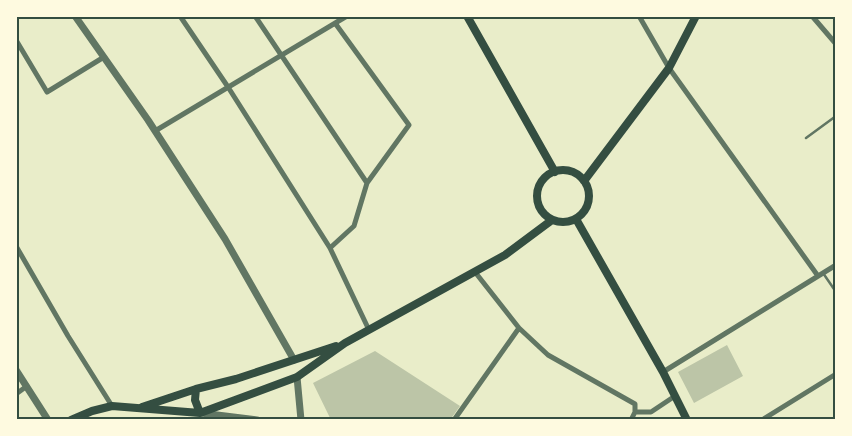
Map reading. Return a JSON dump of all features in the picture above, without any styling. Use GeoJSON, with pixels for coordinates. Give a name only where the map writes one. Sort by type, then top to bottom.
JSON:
{"type":"FeatureCollection","features":[{"type":"Feature","properties":{"kind":"main road"},"geometry":{"type":"LineString","coordinates":[[466,16],[555,172]]}},
{"type":"Feature","properties":{"kind":"main road"},"geometry":{"type":"LineString","coordinates":[[584,181],[669,68],[696,16]]}},
{"type":"Feature","properties":{"kind":"main road"},"geometry":{"type":"LineString","coordinates":[[566,170],[573,172],[584,181],[588,189],[589,199],[583,214],[568,222],[552,220],[545,215],[540,208],[537,192],[544,178],[555,172],[566,170]]}},
{"type":"Feature","properties":{"kind":"main road"},"geometry":{"type":"LineString","coordinates":[[576,219],[663,372],[687,420]]}},
{"type":"Feature","properties":{"kind":"main road"},"geometry":{"type":"LineString","coordinates":[[71,420],[92,411],[112,406],[200,413],[297,377],[345,343],[505,255],[552,220]]}},
{"type":"Feature","properties":{"kind":"main road"},"geometry":{"type":"LineString","coordinates":[[138,408],[196,389],[236,379],[345,343]]}},
{"type":"Feature","properties":{"kind":"main road"},"geometry":{"type":"LineString","coordinates":[[196,389],[195,400],[200,413]]}},
{"type":"Feature","properties":{"kind":"street"},"geometry":{"type":"LineString","coordinates":[[180,16],[228,87],[330,248],[369,330]]}},
{"type":"Feature","properties":{"kind":"street"},"geometry":{"type":"LineString","coordinates":[[256,16],[367,184]]}},
{"type":"Feature","properties":{"kind":"street"},"geometry":{"type":"LineString","coordinates":[[155,131],[347,16]]}},
{"type":"Feature","properties":{"kind":"street"},"geometry":{"type":"LineString","coordinates":[[639,16],[669,68],[820,274]]}},
{"type":"Feature","properties":{"kind":"street"},"geometry":{"type":"LineString","coordinates":[[812,16],[836,44]]}},
{"type":"Feature","properties":{"kind":"street"},"geometry":{"type":"LineString","coordinates":[[77,17],[155,131],[225,240],[294,360]]}},
{"type":"Feature","properties":{"kind":"street"},"geometry":{"type":"LineString","coordinates":[[330,248],[354,226],[367,184],[409,125],[335,23]]}},
{"type":"Feature","properties":{"kind":"street"},"geometry":{"type":"LineString","coordinates":[[16,40],[47,92],[104,57]]}},
{"type":"Feature","properties":{"kind":"street"},"geometry":{"type":"LineString","coordinates":[[16,246],[68,336],[112,406]]}},
{"type":"Feature","properties":{"kind":"street"},"geometry":{"type":"LineString","coordinates":[[663,372],[836,265]]}},
{"type":"Feature","properties":{"kind":"street"},"geometry":{"type":"LineString","coordinates":[[475,272],[519,328],[548,355],[635,404],[635,412],[631,420]]}},
{"type":"Feature","properties":{"kind":"street"},"geometry":{"type":"LineString","coordinates":[[454,420],[519,328]]}},
{"type":"Feature","properties":{"kind":"street"},"geometry":{"type":"LineString","coordinates":[[16,370],[48,420]]}},
{"type":"Feature","properties":{"kind":"street"},"geometry":{"type":"LineString","coordinates":[[762,420],[836,374]]}},
{"type":"Feature","properties":{"kind":"street"},"geometry":{"type":"LineString","coordinates":[[297,377],[301,420]]}},
{"type":"Feature","properties":{"kind":"street"},"geometry":{"type":"LineString","coordinates":[[16,394],[27,386]]}},
{"type":"Feature","properties":{"kind":"street"},"geometry":{"type":"LineString","coordinates":[[635,412],[651,412],[675,396]]}},
{"type":"Feature","properties":{"kind":"street"},"geometry":{"type":"LineString","coordinates":[[200,413],[257,420]]}},
{"type":"Feature","properties":{"kind":"lane"},"geometry":{"type":"LineString","coordinates":[[806,138],[836,116]]}},
{"type":"Feature","properties":{"kind":"lane"},"geometry":{"type":"LineString","coordinates":[[820,274],[836,292]]}},
{"type":"Feature","properties":{"kind":"building"},"geometry":{"type":"Polygon","coordinates":[[[727,345],[743,376],[694,403],[678,372],[727,345]]]}},
{"type":"Feature","properties":{"kind":"building"},"geometry":{"type":"Polygon","coordinates":[[[375,351],[460,406],[450,420],[331,420],[313,383],[375,351]]]}}]}
